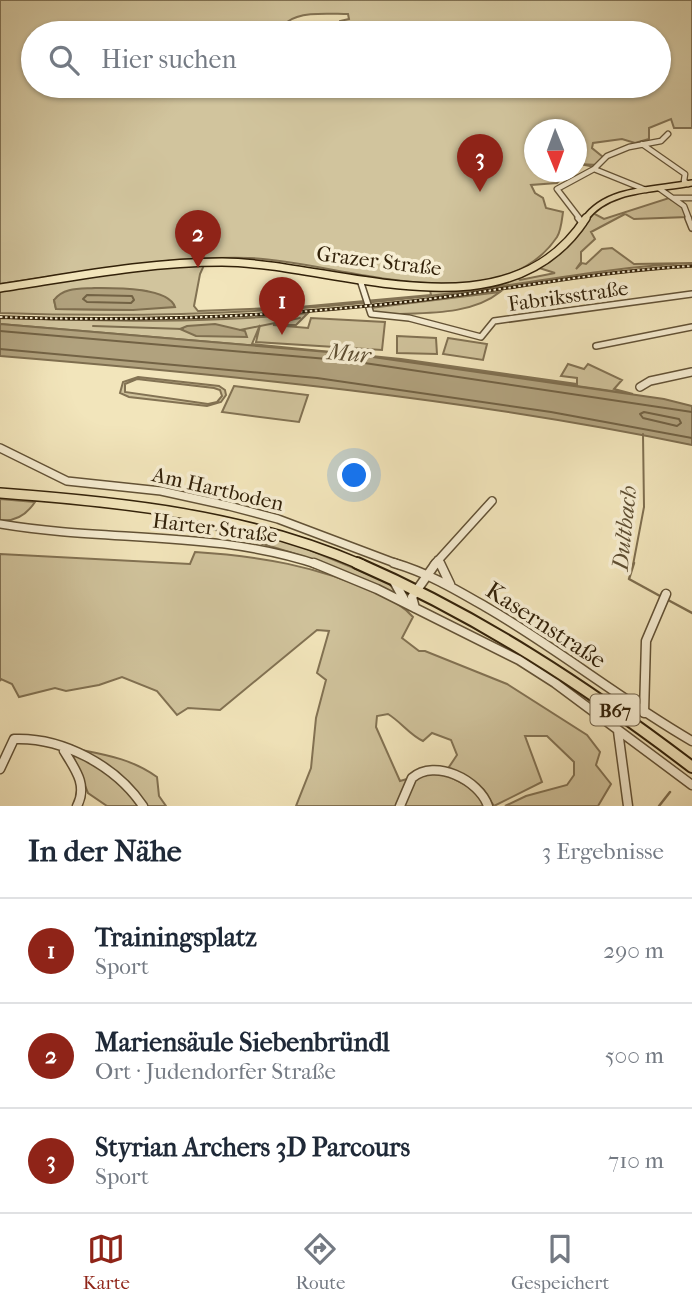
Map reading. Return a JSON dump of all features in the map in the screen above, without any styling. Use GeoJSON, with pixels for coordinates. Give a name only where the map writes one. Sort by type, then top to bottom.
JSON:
{"type":"FeatureCollection","features":[{"type":"Feature","properties":{"kind":"main road","name":"Grazer Straße"},"geometry":{"type":"LineString","coordinates":[[0,288],[126,270],[202,263],[280,265],[365,280],[439,288],[492,282],[514,275],[552,255],[566,244],[590,211],[598,205],[646,190],[690,184]]}},
{"type":"Feature","properties":{"kind":"main road","name":"B67"},"geometry":{"type":"LineString","coordinates":[[0,493],[107,501],[219,519],[300,541],[387,575],[459,608],[537,655],[692,767]]}},
{"type":"Feature","properties":{"kind":"street"},"geometry":{"type":"LineString","coordinates":[[583,224],[556,190],[594,169],[607,156],[642,144],[661,141],[668,134]]}},
{"type":"Feature","properties":{"kind":"street"},"geometry":{"type":"LineString","coordinates":[[642,144],[685,174],[684,181],[690,184]]}},
{"type":"Feature","properties":{"kind":"street","name":"Grazer Straße"},"geometry":{"type":"LineString","coordinates":[[594,169],[646,190]]}},
{"type":"Feature","properties":{"kind":"street"},"geometry":{"type":"LineString","coordinates":[[665,186],[673,198],[684,206],[692,228]]}},
{"type":"Feature","properties":{"kind":"street"},"geometry":{"type":"LineString","coordinates":[[673,198],[692,198]]}},
{"type":"Feature","properties":{"kind":"street","name":"Fabriksstraße"},"geometry":{"type":"LineString","coordinates":[[365,280],[361,283],[371,314],[409,318],[481,337],[494,321],[692,295]]}},
{"type":"Feature","properties":{"kind":"street"},"geometry":{"type":"LineString","coordinates":[[596,346],[692,327]]}},
{"type":"Feature","properties":{"kind":"street"},"geometry":{"type":"LineString","coordinates":[[640,387],[650,381],[692,372]]}},
{"type":"Feature","properties":{"kind":"street","name":"Am Hartboden"},"geometry":{"type":"LineString","coordinates":[[0,448],[67,481],[161,491],[229,506],[278,519],[387,561],[427,573]]}},
{"type":"Feature","properties":{"kind":"street"},"geometry":{"type":"LineString","coordinates":[[406,602],[427,573],[492,501]]}},
{"type":"Feature","properties":{"kind":"street","name":"Harter Straße"},"geometry":{"type":"LineString","coordinates":[[0,524],[57,532],[201,541],[268,551],[333,570],[406,602],[532,668],[618,731],[662,759],[692,785]]}},
{"type":"Feature","properties":{"kind":"street"},"geometry":{"type":"LineString","coordinates":[[438,561],[450,585]]}},
{"type":"Feature","properties":{"kind":"street","name":"Kasernstraße"},"geometry":{"type":"LineString","coordinates":[[427,573],[515,624],[644,713],[692,741]]}},
{"type":"Feature","properties":{"kind":"street"},"geometry":{"type":"LineString","coordinates":[[387,575],[406,602]]}},
{"type":"Feature","properties":{"kind":"street"},"geometry":{"type":"LineString","coordinates":[[406,602],[409,588],[418,588]]}},
{"type":"Feature","properties":{"kind":"street"},"geometry":{"type":"LineString","coordinates":[[644,713],[646,641],[665,596]]}},
{"type":"Feature","properties":{"kind":"street"},"geometry":{"type":"LineString","coordinates":[[618,731],[628,806]]}},
{"type":"Feature","properties":{"kind":"street"},"geometry":{"type":"LineString","coordinates":[[0,769],[14,739],[27,737],[63,749],[122,779],[143,806]]}},
{"type":"Feature","properties":{"kind":"street"},"geometry":{"type":"LineString","coordinates":[[63,749],[80,776],[83,791],[77,806]]}},
{"type":"Feature","properties":{"kind":"street"},"geometry":{"type":"LineString","coordinates":[[400,806],[411,778],[419,771],[432,768],[440,769],[481,792],[487,798],[488,806]]}},
{"type":"Feature","properties":{"kind":"shaded area"},"geometry":{"type":"Polygon","coordinates":[[[0,0],[692,0],[692,128],[674,128],[671,119],[649,128],[649,139],[635,143],[622,139],[593,143],[592,148],[603,157],[599,165],[587,164],[587,119],[524,119],[524,182],[558,182],[531,185],[535,193],[543,198],[546,208],[563,212],[557,237],[530,264],[496,279],[456,284],[412,282],[284,261],[249,258],[186,260],[0,284],[0,0]]]}},
{"type":"Feature","properties":{"kind":"shaded area"},"geometry":{"type":"Polygon","coordinates":[[[669,198],[683,206],[687,217],[634,219],[625,214],[591,232],[595,239],[581,252],[581,262],[576,269],[582,263],[586,264],[602,249],[612,248],[634,264],[692,263],[626,268],[462,292],[322,307],[161,314],[0,313],[0,288],[126,270],[205,263],[200,274],[194,306],[198,311],[299,307],[431,295],[430,290],[434,289],[516,276],[520,280],[555,273],[536,267],[569,245],[593,213],[604,219],[669,198]],[[95,288],[54,300],[56,309],[133,310],[146,291],[95,288]]]}},
{"type":"Feature","properties":{"kind":"shaded area"},"geometry":{"type":"Polygon","coordinates":[[[500,292],[474,306],[443,312],[377,315],[370,308],[500,292]]]}},
{"type":"Feature","properties":{"kind":"shaded area"},"geometry":{"type":"Polygon","coordinates":[[[308,313],[296,325],[273,325],[308,328],[311,318],[385,322],[382,350],[256,342],[260,325],[252,344],[348,354],[0,324],[0,318],[192,320],[308,313]]]}},
{"type":"Feature","properties":{"kind":"shaded area"},"geometry":{"type":"Polygon","coordinates":[[[397,336],[436,338],[437,354],[397,353],[397,336]]]}},
{"type":"Feature","properties":{"kind":"shaded area"},"geometry":{"type":"Polygon","coordinates":[[[448,338],[487,344],[483,360],[443,354],[448,338]]]}},
{"type":"Feature","properties":{"kind":"shaded area"},"geometry":{"type":"Polygon","coordinates":[[[354,354],[577,384],[577,378],[561,376],[568,364],[584,369],[588,364],[622,380],[614,389],[633,394],[354,354]]]}},
{"type":"Feature","properties":{"kind":"shaded area"},"geometry":{"type":"Polygon","coordinates":[[[138,377],[219,386],[225,390],[226,395],[221,402],[207,406],[129,397],[120,393],[123,382],[138,377]],[[137,379],[125,384],[125,392],[208,404],[217,402],[222,396],[220,390],[137,379]]]}},
{"type":"Feature","properties":{"kind":"shaded area"},"geometry":{"type":"Polygon","coordinates":[[[234,386],[308,395],[299,422],[222,412],[234,386]]]}},
{"type":"Feature","properties":{"kind":"shaded area"},"geometry":{"type":"Polygon","coordinates":[[[0,499],[35,502],[20,516],[11,520],[0,520],[0,499]]]}},
{"type":"Feature","properties":{"kind":"shaded area"},"geometry":{"type":"Polygon","coordinates":[[[177,518],[246,530],[295,544],[388,582],[400,598],[346,572],[177,518]]]}},
{"type":"Feature","properties":{"kind":"shaded area"},"geometry":{"type":"Polygon","coordinates":[[[195,552],[242,556],[310,569],[354,584],[401,606],[413,617],[402,638],[419,651],[425,651],[507,684],[587,735],[600,752],[596,765],[611,784],[598,806],[505,806],[526,796],[567,785],[574,775],[574,762],[547,736],[525,736],[542,782],[494,806],[483,789],[447,770],[457,755],[451,740],[432,733],[423,741],[388,714],[377,716],[376,727],[400,781],[407,779],[399,806],[296,806],[311,768],[316,718],[326,680],[317,673],[329,631],[317,630],[220,710],[188,708],[177,715],[157,691],[122,677],[99,685],[66,691],[55,688],[19,697],[12,684],[1,679],[0,681],[0,554],[190,564],[195,552]]]}},
{"type":"Feature","properties":{"kind":"shaded area"},"geometry":{"type":"Polygon","coordinates":[[[77,749],[119,758],[148,771],[157,777],[159,796],[166,806],[107,806],[88,793],[73,756],[77,749]]]}},
{"type":"Feature","properties":{"kind":"shaded area"},"geometry":{"type":"Polygon","coordinates":[[[441,772],[479,792],[486,806],[404,806],[413,778],[441,772]]]}},
{"type":"Feature","properties":{"kind":"water"},"geometry":{"type":"Polygon","coordinates":[[[95,288],[152,292],[170,300],[175,307],[133,310],[56,309],[54,300],[63,293],[95,288]]]}},
{"type":"Feature","properties":{"kind":"water","name":"Mur"},"geometry":{"type":"Polygon","coordinates":[[[0,324],[352,354],[664,399],[692,406],[692,445],[606,428],[434,401],[261,380],[0,356],[0,324]]]}},
{"type":"Feature","properties":{"kind":"water"},"geometry":{"type":"Polygon","coordinates":[[[215,324],[245,331],[247,337],[196,336],[180,329],[187,326],[215,324]]]}},
{"type":"Feature","properties":{"kind":"waterway"},"geometry":{"type":"LineString","coordinates":[[587,165],[595,167]]}},
{"type":"Feature","properties":{"kind":"waterway"},"geometry":{"type":"LineString","coordinates":[[240,330],[300,318]]}},
{"type":"Feature","properties":{"kind":"waterway"},"geometry":{"type":"LineString","coordinates":[[93,326],[183,329]]}},
{"type":"Feature","properties":{"kind":"waterway","name":"Dultbach"},"geometry":{"type":"LineString","coordinates":[[633,565],[644,507],[643,434]]}},
{"type":"Feature","properties":{"kind":"waterway","name":"Dultbach"},"geometry":{"type":"LineString","coordinates":[[634,563],[629,579],[660,596]]}},
{"type":"Feature","properties":{"kind":"waterway","name":"Dultbach"},"geometry":{"type":"LineString","coordinates":[[668,600],[692,613]]}},
{"type":"Feature","properties":{"kind":"waterway","name":"Dultbach"},"geometry":{"type":"LineString","coordinates":[[659,806],[670,792]]}},
{"type":"Feature","properties":{"kind":"railway"},"geometry":{"type":"LineString","coordinates":[[0,317],[155,318],[310,311],[413,301],[622,272],[692,266]]}},
{"type":"Feature","properties":{"kind":"place","name":"Styrian Archers 3D Parcours"},"geometry":{"type":"Point","coordinates":[480,192]}},
{"type":"Feature","properties":{"kind":"place","name":"Mariensäule Siebenbründl"},"geometry":{"type":"Point","coordinates":[198,268]}},
{"type":"Feature","properties":{"kind":"place","name":"Trainingsplatz"},"geometry":{"type":"Point","coordinates":[282,335]}}]}
